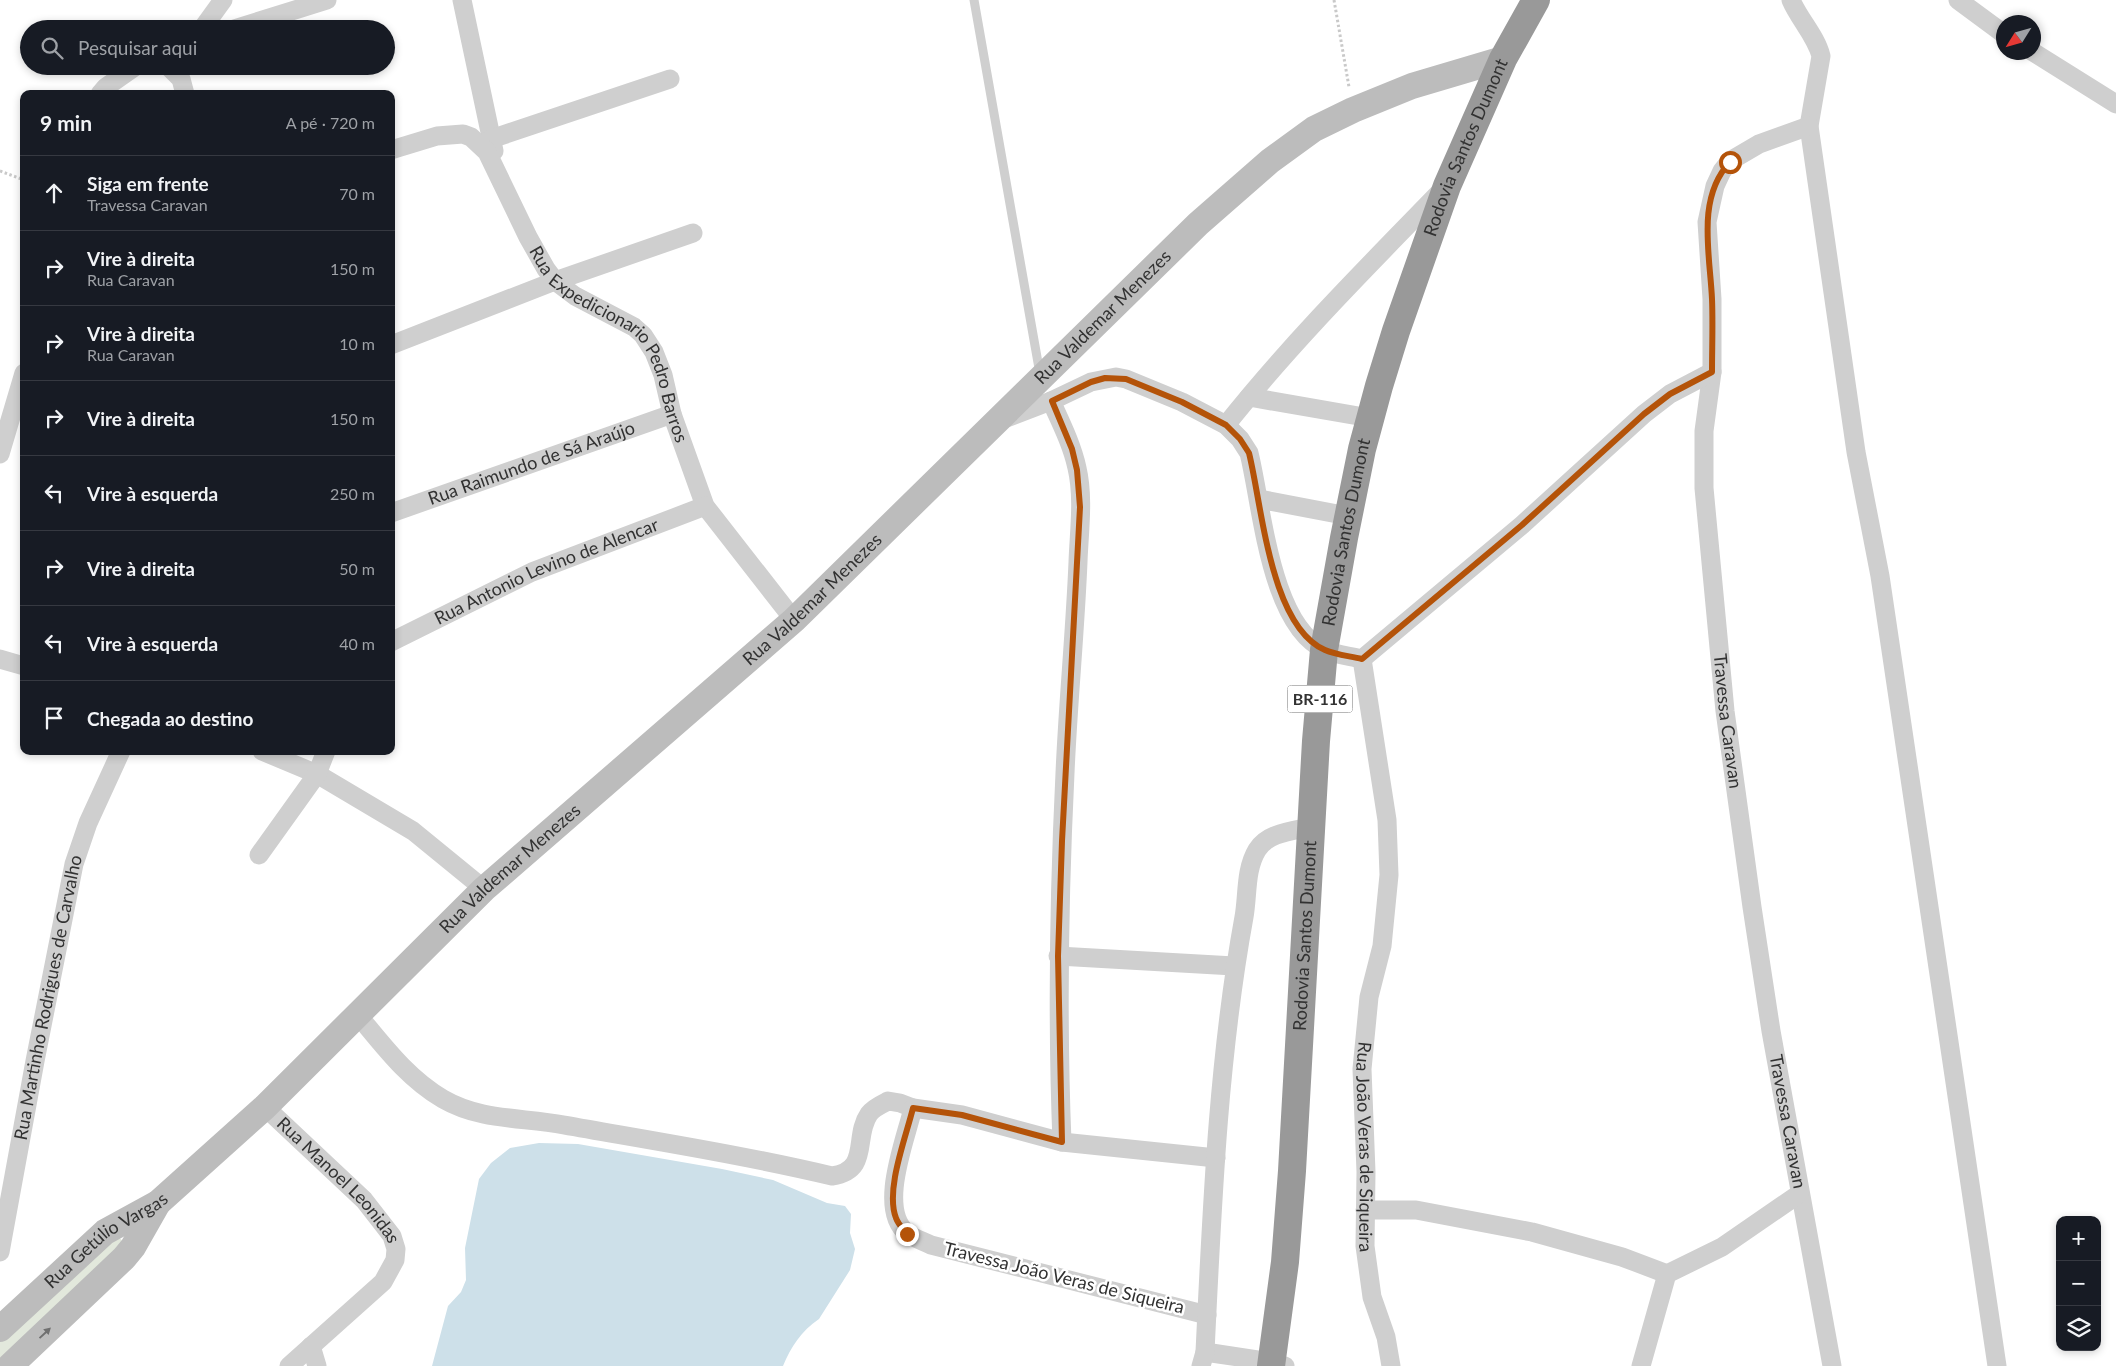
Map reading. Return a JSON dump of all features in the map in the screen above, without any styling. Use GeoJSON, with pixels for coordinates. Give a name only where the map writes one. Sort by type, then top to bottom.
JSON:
{"type":"FeatureCollection","features":[{"type":"Feature","properties":{"kind":"highway","name":"Rodovia Santos Dumont"},"geometry":{"type":"LineString","coordinates":[[1276,1365],[1292,1171],[1316,741],[1324,650],[1348,516],[1370,418],[1396,331],[1447,186],[1503,59],[1536,0]]}},
{"type":"Feature","properties":{"kind":"main road","name":"Rua Valdemar Menezes"},"geometry":{"type":"LineString","coordinates":[[158,1203],[265,1107],[484,890],[794,620],[999,421],[1046,390],[1198,224],[1270,160],[1314,129],[1353,110],[1412,86],[1503,59]]}},
{"type":"Feature","properties":{"kind":"main road","name":"Rua Getúlio Vargas"},"geometry":{"type":"LineString","coordinates":[[0,1329],[105,1232],[158,1203]]}},
{"type":"Feature","properties":{"kind":"main road","name":"Rua Getúlio Vargas"},"geometry":{"type":"LineString","coordinates":[[10,1366],[124,1258],[133,1247],[158,1203]]}},
{"type":"Feature","properties":{"kind":"street"},"geometry":{"type":"LineString","coordinates":[[209,20],[223,0]]}},
{"type":"Feature","properties":{"kind":"street"},"geometry":{"type":"LineString","coordinates":[[263,20],[327,0]]}},
{"type":"Feature","properties":{"kind":"street"},"geometry":{"type":"LineString","coordinates":[[462,0],[499,178]]}},
{"type":"Feature","properties":{"kind":"street"},"geometry":{"type":"LineString","coordinates":[[1791,0],[1796,12],[1818,46],[1821,56],[1809,126],[1856,452],[1884,605],[1997,1366]]}},
{"type":"Feature","properties":{"kind":"street"},"geometry":{"type":"LineString","coordinates":[[1958,0],[1996,28]]}},
{"type":"Feature","properties":{"kind":"street"},"geometry":{"type":"LineString","coordinates":[[2041,58],[2116,104]]}},
{"type":"Feature","properties":{"kind":"street"},"geometry":{"type":"LineString","coordinates":[[103,90],[123,75]]}},
{"type":"Feature","properties":{"kind":"street"},"geometry":{"type":"LineString","coordinates":[[178,75],[181,79],[184,90]]}},
{"type":"Feature","properties":{"kind":"street"},"geometry":{"type":"LineString","coordinates":[[491,139],[670,79]]}},
{"type":"Feature","properties":{"kind":"street","name":"Travessa Caravan"},"geometry":{"type":"LineString","coordinates":[[1809,126],[1759,144],[1730,162],[1722,171],[1714,186],[1707,222],[1712,299],[1712,372],[1704,432],[1704,488],[1725,711],[1771,1031],[1832,1366]]}},
{"type":"Feature","properties":{"kind":"street","name":"Rua Expedicionario Pedro Barros"},"geometry":{"type":"LineString","coordinates":[[395,149],[437,136],[463,134],[471,137],[487,152],[537,253],[555,281],[574,296],[634,328],[643,335],[654,352],[663,376],[672,414],[705,506],[794,620]]}},
{"type":"Feature","properties":{"kind":"street"},"geometry":{"type":"LineString","coordinates":[[1226,425],[1352,283],[1447,186]]}},
{"type":"Feature","properties":{"kind":"street"},"geometry":{"type":"LineString","coordinates":[[395,343],[555,281],[693,233]]}},
{"type":"Feature","properties":{"kind":"street"},"geometry":{"type":"LineString","coordinates":[[1062,1142],[1058,956],[1066,752],[1076,610],[1080,507],[1077,470],[1072,449],[1046,390],[1116,377],[1126,379],[1182,402],[1226,425],[1240,439],[1249,453],[1277,586],[1286,607],[1309,639],[1324,650],[1362,659],[1522,525],[1644,414],[1670,394],[1712,372]]}},
{"type":"Feature","properties":{"kind":"street"},"geometry":{"type":"LineString","coordinates":[[0,454],[20,386]]}},
{"type":"Feature","properties":{"kind":"street"},"geometry":{"type":"LineString","coordinates":[[1249,397],[1370,418]]}},
{"type":"Feature","properties":{"kind":"street","name":"Rua Raimundo de Sá Araújo"},"geometry":{"type":"LineString","coordinates":[[395,512],[672,414]]}},
{"type":"Feature","properties":{"kind":"street"},"geometry":{"type":"LineString","coordinates":[[1259,499],[1348,516]]}},
{"type":"Feature","properties":{"kind":"street","name":"Rua Antonio Levino de Alencar"},"geometry":{"type":"LineString","coordinates":[[395,640],[532,572],[705,506]]}},
{"type":"Feature","properties":{"kind":"street"},"geometry":{"type":"LineString","coordinates":[[0,659],[20,665]]}},
{"type":"Feature","properties":{"kind":"street","name":"Rua João Veras de Siqueira"},"geometry":{"type":"LineString","coordinates":[[1362,659],[1387,820],[1389,875],[1382,946],[1370,997],[1362,1069],[1366,1210],[1365,1246],[1367,1273],[1372,1297],[1386,1337],[1391,1366]]}},
{"type":"Feature","properties":{"kind":"street","name":"Rua Martinho Rodrigues de Carvalho"},"geometry":{"type":"LineString","coordinates":[[0,1252],[74,864],[88,823],[119,755]]}},
{"type":"Feature","properties":{"kind":"street"},"geometry":{"type":"LineString","coordinates":[[272,755],[317,774],[413,831],[484,890]]}},
{"type":"Feature","properties":{"kind":"street"},"geometry":{"type":"LineString","coordinates":[[259,855],[317,774],[324,755]]}},
{"type":"Feature","properties":{"kind":"street"},"geometry":{"type":"LineString","coordinates":[[1276,1365],[1203,1359],[1216,1158],[1234,966],[1244,915],[1251,862],[1257,849],[1274,836],[1310,827]]}},
{"type":"Feature","properties":{"kind":"street"},"geometry":{"type":"LineString","coordinates":[[1058,956],[1234,966]]}},
{"type":"Feature","properties":{"kind":"street"},"geometry":{"type":"LineString","coordinates":[[357,1014],[403,1068],[420,1084],[465,1109],[501,1119],[553,1123],[710,1150],[832,1176],[852,1168],[857,1161],[869,1112],[888,1101],[913,1108],[962,1115],[1062,1142],[1216,1158]]}},
{"type":"Feature","properties":{"kind":"street","name":"Rua Manoel Leonidas"},"geometry":{"type":"LineString","coordinates":[[265,1107],[364,1200],[392,1236],[396,1249],[395,1260],[383,1282],[289,1366]]}},
{"type":"Feature","properties":{"kind":"street","name":"Travessa João Veras de Siqueira"},"geometry":{"type":"LineString","coordinates":[[913,1108],[899,1157],[893,1202],[896,1220],[907,1234],[931,1245],[1207,1315]]}},
{"type":"Feature","properties":{"kind":"street"},"geometry":{"type":"LineString","coordinates":[[1366,1210],[1416,1210],[1532,1232],[1622,1257],[1667,1274],[1722,1247],[1800,1194]]}},
{"type":"Feature","properties":{"kind":"street"},"geometry":{"type":"LineString","coordinates":[[1641,1366],[1667,1274]]}},
{"type":"Feature","properties":{"kind":"street"},"geometry":{"type":"LineString","coordinates":[[311,1346],[317,1366]]}},
{"type":"Feature","properties":{"kind":"lane"},"geometry":{"type":"LineString","coordinates":[[974,0],[1046,390]]}},
{"type":"Feature","properties":{"kind":"path"},"geometry":{"type":"LineString","coordinates":[[1334,0],[1353,110]]}},
{"type":"Feature","properties":{"kind":"path"},"geometry":{"type":"LineString","coordinates":[[0,171],[20,178]]}},
{"type":"Feature","properties":{"kind":"shaded area"},"geometry":{"type":"Polygon","coordinates":[[[539,1143],[578,1144],[722,1169],[773,1180],[827,1203],[845,1206],[851,1214],[850,1233],[855,1249],[850,1270],[819,1319],[797,1340],[783,1366],[432,1366],[448,1306],[461,1292],[466,1280],[465,1248],[479,1179],[491,1163],[510,1148],[539,1143]]]}},
{"type":"Feature","properties":{"kind":"shaded area"},"geometry":{"type":"Polygon","coordinates":[[[111,1234],[121,1239],[124,1246],[0,1364],[0,1340],[111,1234]]]}},
{"type":"Feature","properties":{"kind":"route"},"geometry":{"type":"LineString","coordinates":[[907,1234],[896,1220],[893,1202],[899,1157],[913,1108],[962,1115],[1062,1142],[1058,956],[1067,723],[1076,610],[1080,507],[1077,470],[1072,449],[1052,401],[1091,382],[1116,377],[1126,379],[1182,402],[1226,425],[1240,439],[1249,453],[1277,586],[1286,607],[1309,639],[1324,650],[1362,659],[1522,525],[1644,414],[1670,394],[1712,372],[1712,299],[1707,222],[1714,186],[1722,171],[1730,162]]}}]}
